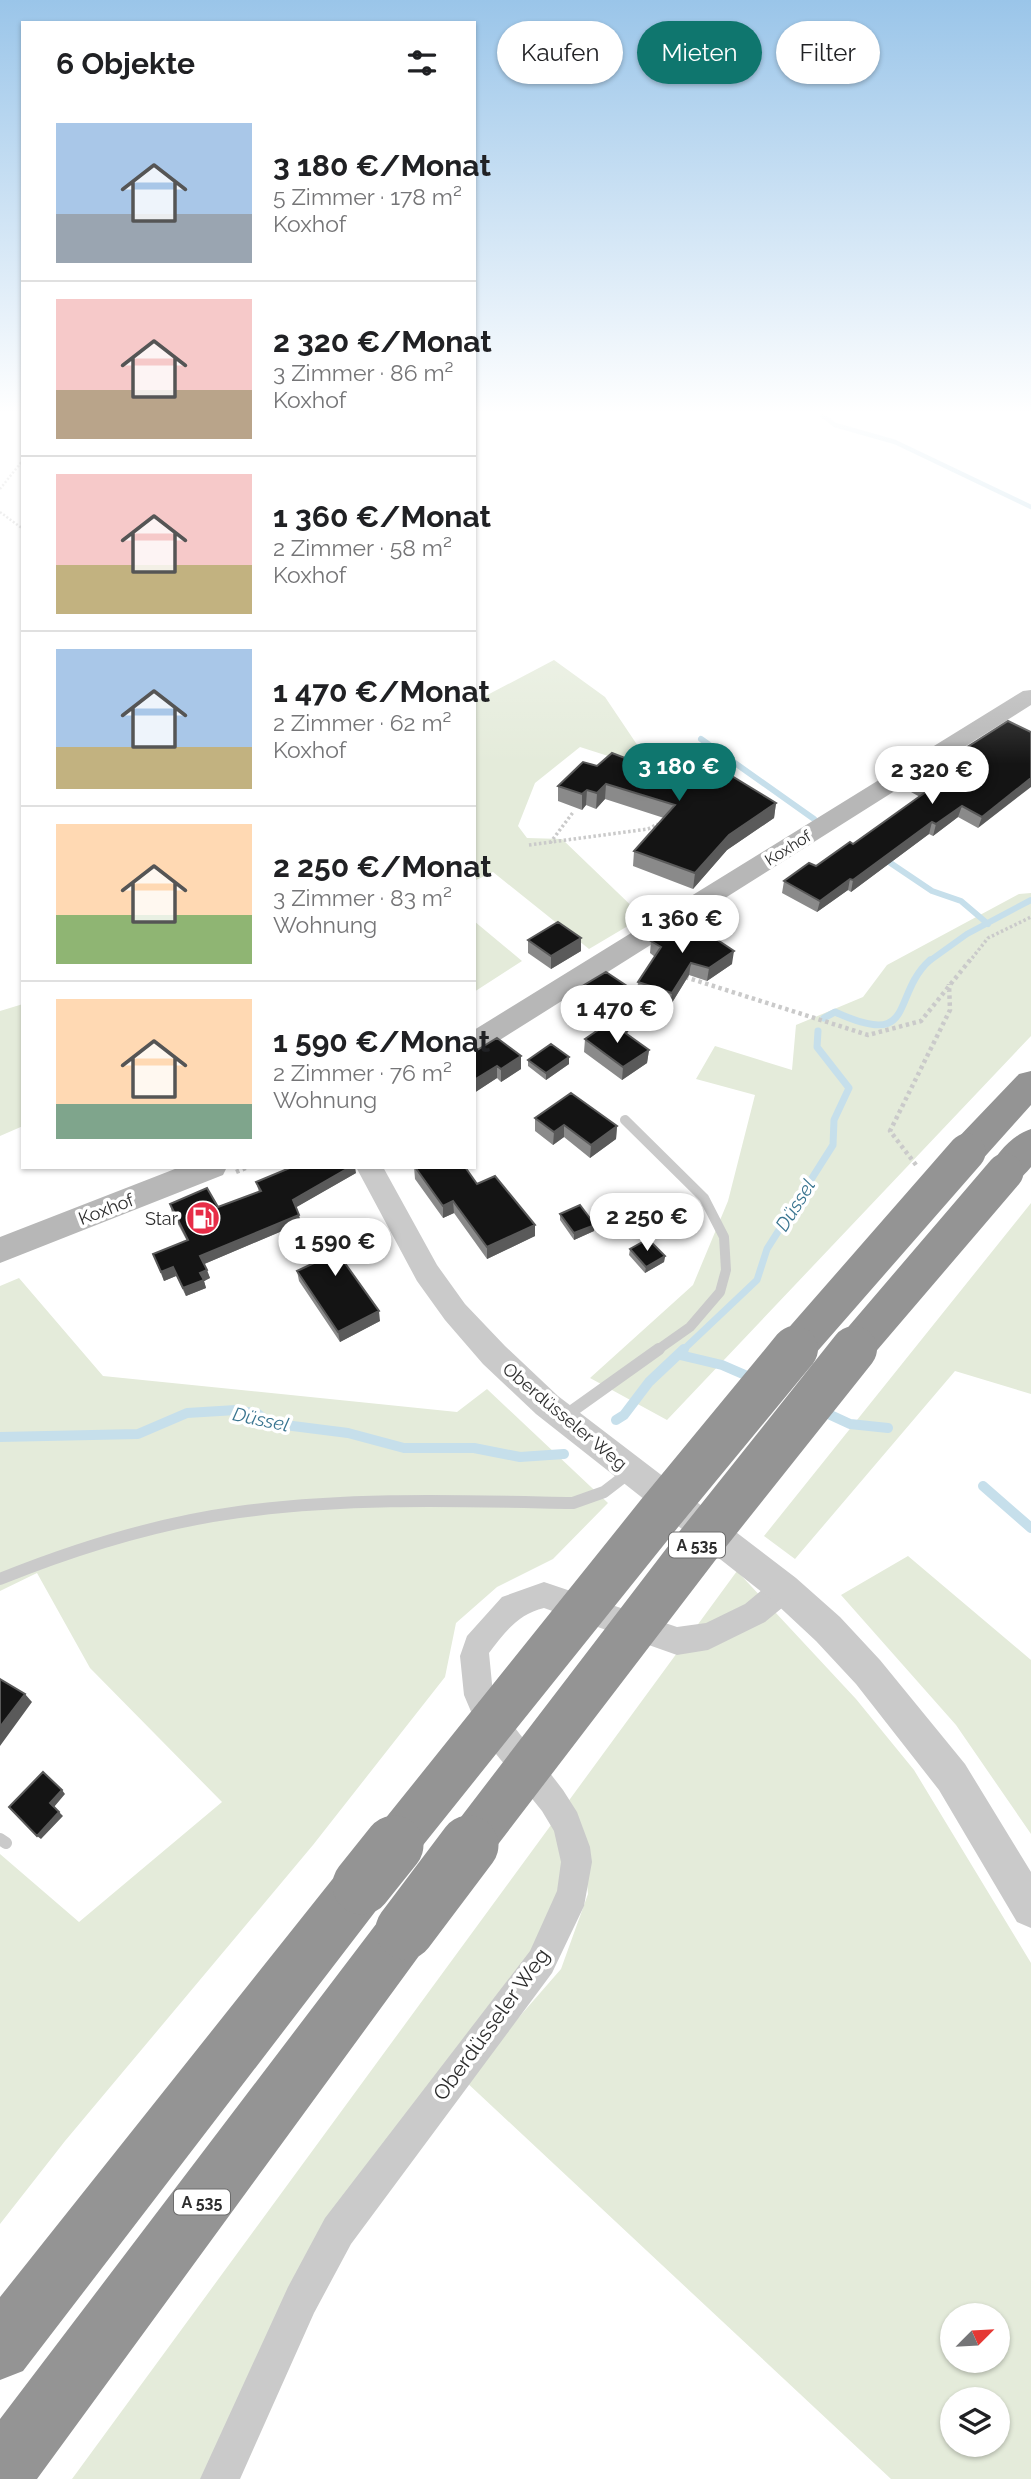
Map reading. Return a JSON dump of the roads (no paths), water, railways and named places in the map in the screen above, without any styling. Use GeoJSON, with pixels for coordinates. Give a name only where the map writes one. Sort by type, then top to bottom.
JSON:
{"type":"FeatureCollection","features":[{"type":"Feature","properties":{"kind":"highway","name":"A 535"},"geometry":{"type":"LineString","coordinates":[[0,2473],[405,1930],[751,1475],[940,1245],[1001,1156],[1031,1083]]}},
{"type":"Feature","properties":{"kind":"highway","name":"A 535"},"geometry":{"type":"LineString","coordinates":[[0,2348],[362,1885],[715,1445],[905,1221],[1001,1156]]}},
{"type":"Feature","properties":{"kind":"main road","name":"Koxhof"},"geometry":{"type":"LineString","coordinates":[[476,1042],[1031,696]]}},
{"type":"Feature","properties":{"kind":"main road","name":"Koxhof"},"geometry":{"type":"LineString","coordinates":[[0,1250],[207,1169]]}},
{"type":"Feature","properties":{"kind":"street","name":"Oberdüsseler Weg"},"geometry":{"type":"LineString","coordinates":[[370,1169],[401,1231],[455,1312],[494,1355],[563,1418],[784,1589],[828,1629],[868,1672],[952,1777],[1031,1908]]}},
{"type":"Feature","properties":{"kind":"street","name":"Oberdüsseler Weg"},"geometry":{"type":"LineString","coordinates":[[220,2479],[301,2300],[338,2231],[541,1962],[576,1883],[575,1847],[559,1812],[485,1714],[475,1689],[475,1650],[508,1607],[526,1598],[544,1595],[677,1642],[708,1636],[755,1613],[784,1589]]}},
{"type":"Feature","properties":{"kind":"lane"},"geometry":{"type":"LineString","coordinates":[[563,1418],[690,1327],[720,1292],[726,1270],[723,1237],[704,1198],[625,1120]]}},
{"type":"Feature","properties":{"kind":"lane"},"geometry":{"type":"LineString","coordinates":[[0,1579],[40,1562],[149,1528],[262,1509],[316,1504],[382,1501],[573,1503],[597,1497],[617,1485],[631,1472]]}},
{"type":"Feature","properties":{"kind":"waterway"},"geometry":{"type":"LineString","coordinates":[[701,739],[814,819]]}},
{"type":"Feature","properties":{"kind":"waterway"},"geometry":{"type":"LineString","coordinates":[[883,858],[932,891],[961,901],[987,923]]}},
{"type":"Feature","properties":{"kind":"waterway","name":"Düssel"},"geometry":{"type":"LineString","coordinates":[[987,923],[1031,900]]}},
{"type":"Feature","properties":{"kind":"waterway","name":"Düssel"},"geometry":{"type":"LineString","coordinates":[[929,961],[987,923]]}},
{"type":"Feature","properties":{"kind":"waterway","name":"Düssel"},"geometry":{"type":"LineString","coordinates":[[824,1018],[835,1012],[861,1022],[879,1025],[891,1022],[899,1014],[918,974],[929,961]]}},
{"type":"Feature","properties":{"kind":"waterway","name":"Düssel"},"geometry":{"type":"LineString","coordinates":[[682,1351],[757,1280],[767,1249],[833,1145],[834,1120],[849,1088],[817,1047],[818,1031]]}},
{"type":"Feature","properties":{"kind":"waterway","name":"Düssel"},"geometry":{"type":"LineString","coordinates":[[616,1420],[624,1415],[649,1382],[684,1349]]}},
{"type":"Feature","properties":{"kind":"waterway"},"geometry":{"type":"LineString","coordinates":[[680,1355],[722,1365],[752,1378]]}},
{"type":"Feature","properties":{"kind":"waterway","name":"Düssel"},"geometry":{"type":"LineString","coordinates":[[0,1437],[138,1434],[187,1413],[236,1410],[258,1414],[269,1423],[348,1433],[404,1448],[474,1448],[520,1457],[564,1454]]}},
{"type":"Feature","properties":{"kind":"waterway"},"geometry":{"type":"LineString","coordinates":[[824,1412],[850,1424],[888,1428]]}},
{"type":"Feature","properties":{"kind":"waterway"},"geometry":{"type":"LineString","coordinates":[[983,1486],[1031,1528]]}},
{"type":"Feature","properties":{"kind":"place","name":"Star"},"geometry":{"type":"Point","coordinates":[203,1218]}}]}
